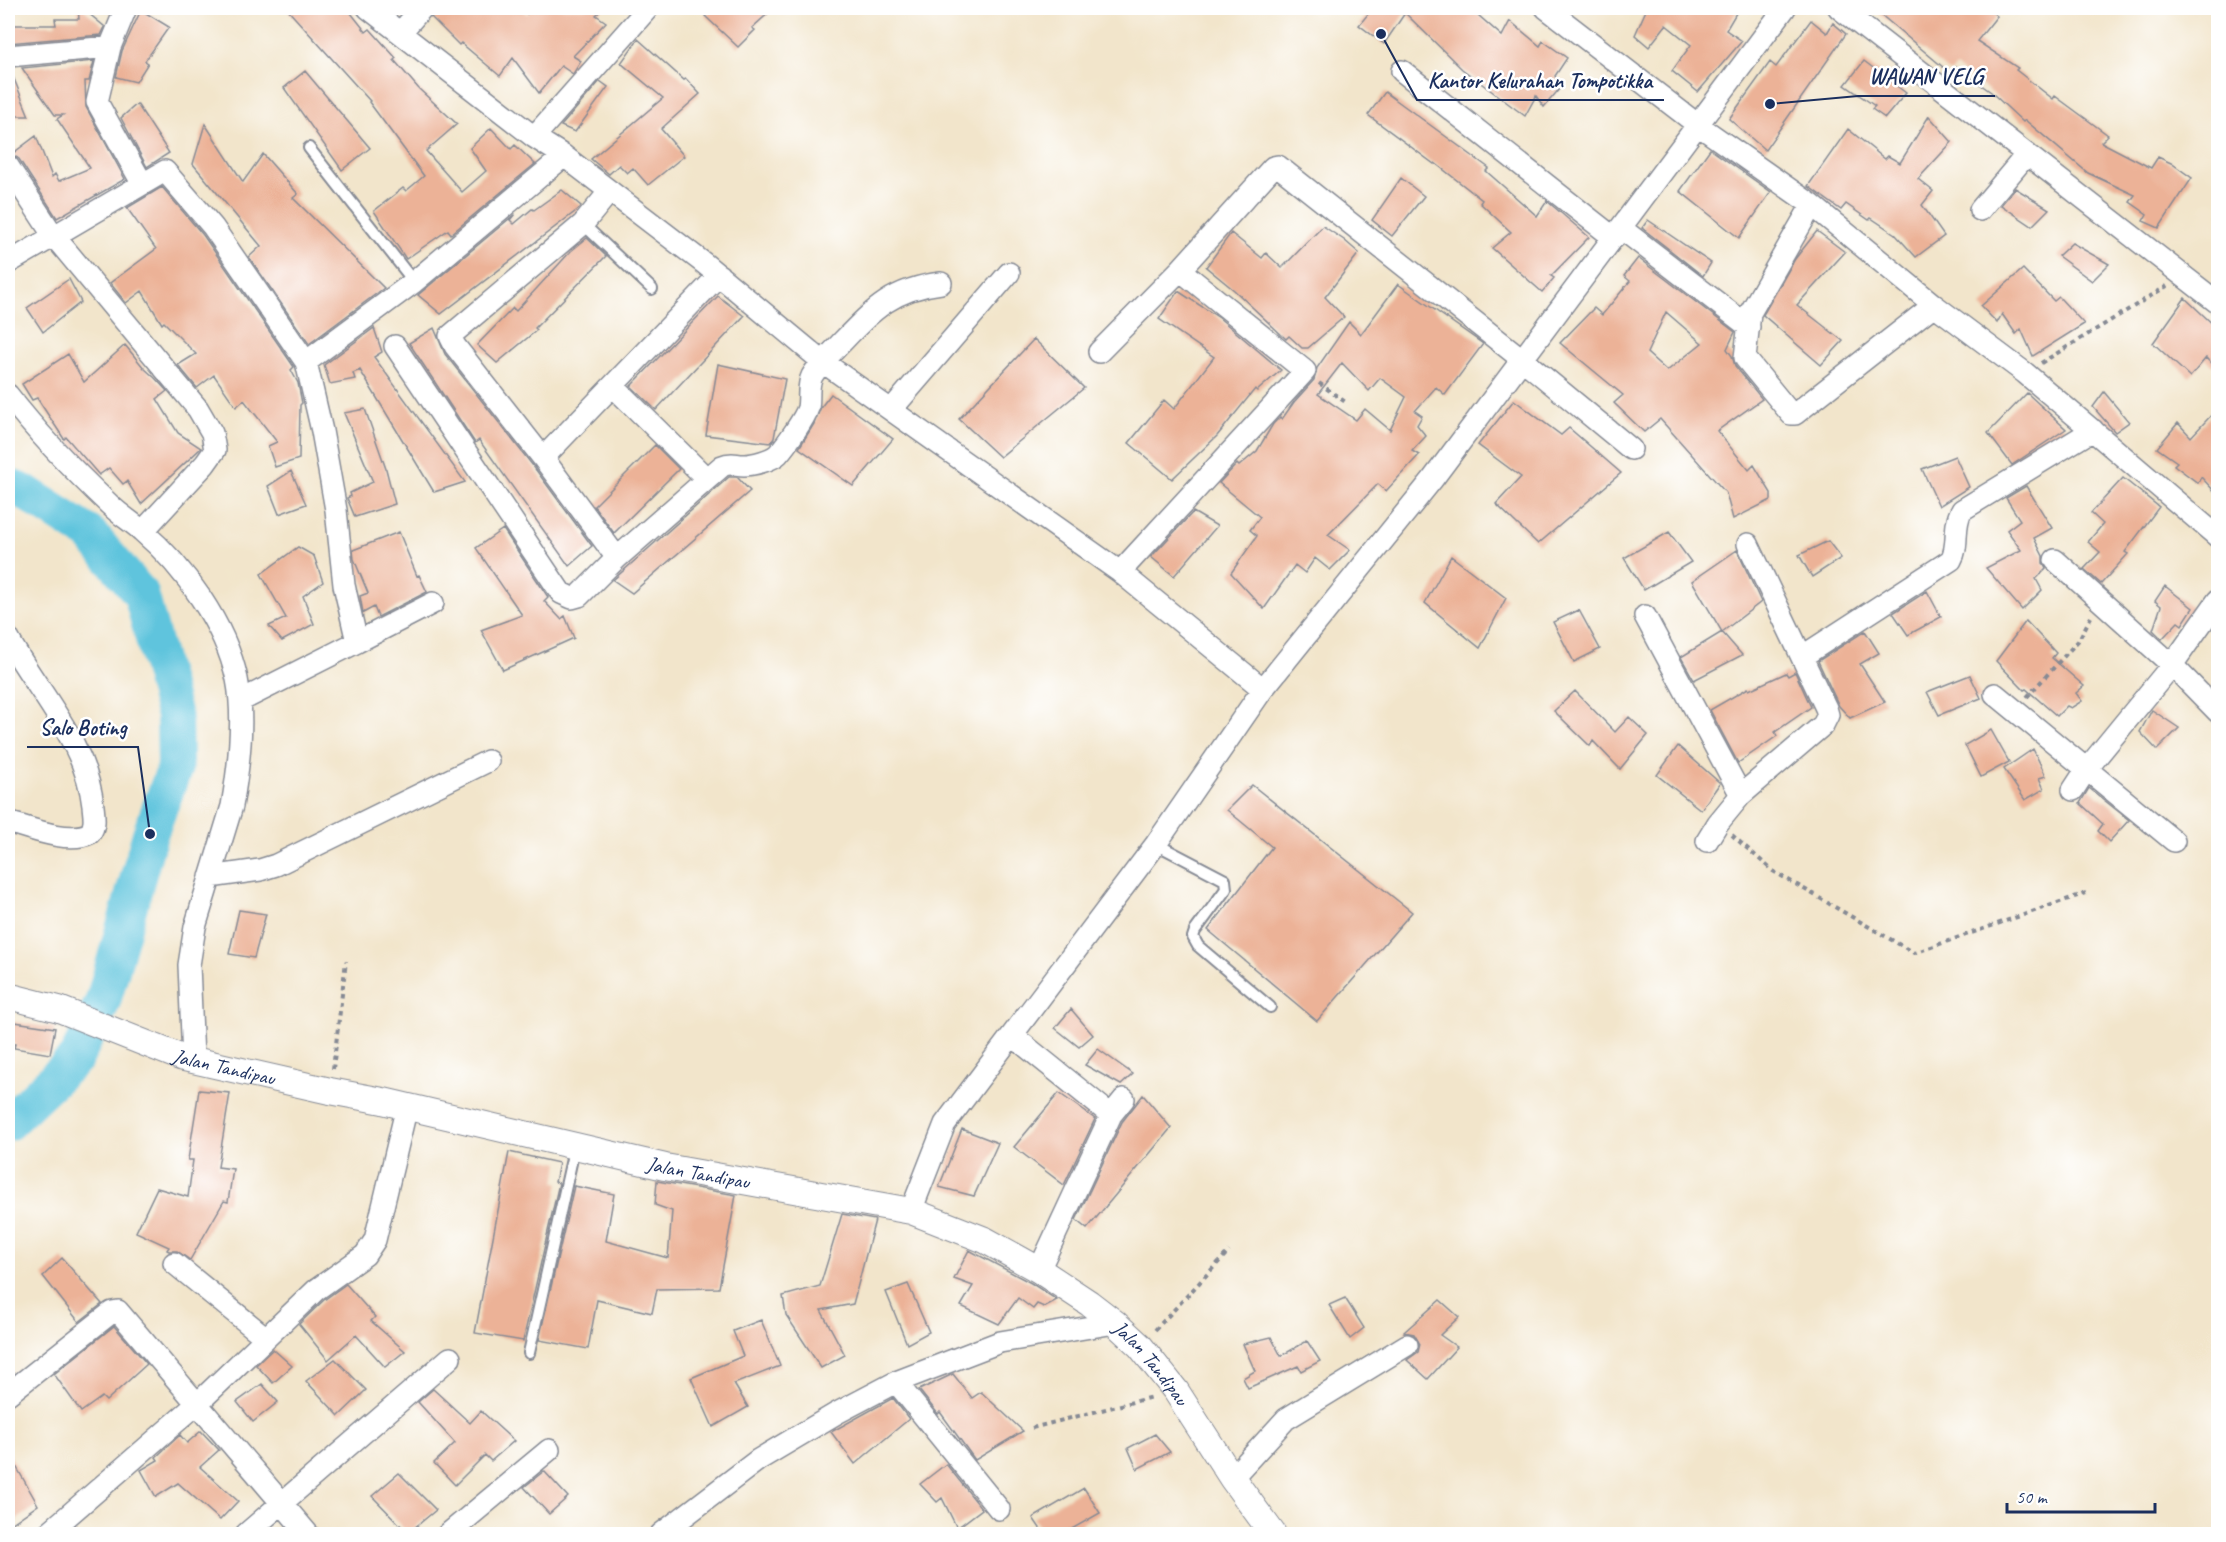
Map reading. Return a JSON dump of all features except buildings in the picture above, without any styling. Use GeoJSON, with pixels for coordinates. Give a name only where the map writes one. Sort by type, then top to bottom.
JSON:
{"type":"FeatureCollection","features":[{"type":"Feature","properties":{"kind":"street"},"geometry":{"type":"LineString","coordinates":[[126,8],[110,47],[97,102],[142,183]]}},
{"type":"Feature","properties":{"kind":"street"},"geometry":{"type":"LineString","coordinates":[[368,8],[534,137],[564,156],[719,275],[823,362],[1120,572],[1263,689]]}},
{"type":"Feature","properties":{"kind":"street"},"geometry":{"type":"LineString","coordinates":[[401,32],[422,8]]}},
{"type":"Feature","properties":{"kind":"street"},"geometry":{"type":"LineString","coordinates":[[534,137],[648,8]]}},
{"type":"Feature","properties":{"kind":"street"},"geometry":{"type":"LineString","coordinates":[[1546,8],[1698,125],[1812,205],[1934,305],[2025,373],[2218,537]]}},
{"type":"Feature","properties":{"kind":"street"},"geometry":{"type":"LineString","coordinates":[[911,1211],[945,1124],[1156,844],[1263,689],[1432,480],[1785,8]]}},
{"type":"Feature","properties":{"kind":"street"},"geometry":{"type":"LineString","coordinates":[[1839,8],[2218,303]]}},
{"type":"Feature","properties":{"kind":"street"},"geometry":{"type":"LineString","coordinates":[[8,56],[110,47]]}},
{"type":"Feature","properties":{"kind":"street"},"geometry":{"type":"LineString","coordinates":[[1402,71],[1618,234],[1749,327]]}},
{"type":"Feature","properties":{"kind":"street"},"geometry":{"type":"LineString","coordinates":[[1980,210],[2027,154]]}},
{"type":"Feature","properties":{"kind":"street"},"geometry":{"type":"LineString","coordinates":[[306,362],[414,282],[564,156]]}},
{"type":"Feature","properties":{"kind":"street"},"geometry":{"type":"LineString","coordinates":[[8,166],[52,235],[198,409],[212,433],[215,450],[205,464],[143,531]]}},
{"type":"Feature","properties":{"kind":"street"},"geometry":{"type":"LineString","coordinates":[[1099,352],[1180,270],[1274,167],[1278,166],[1523,360],[1631,449]]}},
{"type":"Feature","properties":{"kind":"street"},"geometry":{"type":"LineString","coordinates":[[8,263],[161,172],[167,172],[213,227],[306,362],[332,488],[344,585],[357,642]]}},
{"type":"Feature","properties":{"kind":"street"},"geometry":{"type":"LineString","coordinates":[[610,191],[583,224],[450,336],[455,346],[543,458],[616,558]]}},
{"type":"Feature","properties":{"kind":"street"},"geometry":{"type":"LineString","coordinates":[[1812,205],[1750,313],[1744,358],[1793,415],[1934,305]]}},
{"type":"Feature","properties":{"kind":"street"},"geometry":{"type":"LineString","coordinates":[[1120,572],[1305,371],[1180,270]]}},
{"type":"Feature","properties":{"kind":"street"},"geometry":{"type":"LineString","coordinates":[[892,410],[1009,273]]}},
{"type":"Feature","properties":{"kind":"street"},"geometry":{"type":"LineString","coordinates":[[543,458],[719,275]]}},
{"type":"Feature","properties":{"kind":"street"},"geometry":{"type":"LineString","coordinates":[[394,346],[561,593],[572,598],[579,596],[616,558],[728,463],[750,464],[777,455],[807,411],[812,376],[823,362],[874,309],[904,291],[921,285],[941,283]]}},
{"type":"Feature","properties":{"kind":"street"},"geometry":{"type":"LineString","coordinates":[[613,386],[707,479]]}},
{"type":"Feature","properties":{"kind":"street"},"geometry":{"type":"LineString","coordinates":[[8,395],[95,491],[117,512],[143,531],[180,572],[214,617],[232,661],[240,701],[239,742],[232,806],[195,927],[189,965],[187,1058]]}},
{"type":"Feature","properties":{"kind":"street"},"geometry":{"type":"LineString","coordinates":[[1803,656],[1951,560],[1954,555],[1956,521],[1962,510],[2093,430]]}},
{"type":"Feature","properties":{"kind":"street"},"geometry":{"type":"LineString","coordinates":[[1707,841],[1718,823],[1741,795],[1826,720],[1826,708],[1803,656],[1748,544]]}},
{"type":"Feature","properties":{"kind":"street"},"geometry":{"type":"LineString","coordinates":[[2055,560],[2172,665],[2218,712]]}},
{"type":"Feature","properties":{"kind":"street"},"geometry":{"type":"LineString","coordinates":[[2073,790],[2086,770],[2172,665],[2218,600]]}},
{"type":"Feature","properties":{"kind":"street"},"geometry":{"type":"LineString","coordinates":[[240,701],[434,603]]}},
{"type":"Feature","properties":{"kind":"street"},"geometry":{"type":"LineString","coordinates":[[1645,616],[1741,795]]}},
{"type":"Feature","properties":{"kind":"street"},"geometry":{"type":"LineString","coordinates":[[8,638],[66,729],[85,768],[91,789],[94,819],[90,833],[83,837],[57,835],[8,822]]}},
{"type":"Feature","properties":{"kind":"street"},"geometry":{"type":"LineString","coordinates":[[1995,694],[2174,841]]}},
{"type":"Feature","properties":{"kind":"street"},"geometry":{"type":"LineString","coordinates":[[210,877],[260,870],[276,865],[488,761]]}},
{"type":"Feature","properties":{"kind":"street","name":"Jalan Tandipau"},"geometry":{"type":"LineString","coordinates":[[8,996],[59,1010],[187,1058],[407,1106],[665,1167],[911,1211],[985,1240],[1039,1270],[1089,1303],[1140,1346],[1176,1391],[1232,1478],[1273,1534]]}},
{"type":"Feature","properties":{"kind":"street"},"geometry":{"type":"LineString","coordinates":[[1013,1036],[1118,1107],[1039,1270]]}},
{"type":"Feature","properties":{"kind":"street"},"geometry":{"type":"LineString","coordinates":[[47,1534],[197,1404],[316,1290],[359,1260],[373,1245],[407,1106]]}},
{"type":"Feature","properties":{"kind":"street"},"geometry":{"type":"LineString","coordinates":[[174,1263],[266,1338]]}},
{"type":"Feature","properties":{"kind":"street"},"geometry":{"type":"LineString","coordinates":[[8,1394],[115,1311],[118,1311],[308,1534]]}},
{"type":"Feature","properties":{"kind":"street"},"geometry":{"type":"LineString","coordinates":[[661,1534],[758,1460],[837,1413],[896,1382],[1000,1342],[1115,1323]]}},
{"type":"Feature","properties":{"kind":"street"},"geometry":{"type":"LineString","coordinates":[[1232,1478],[1286,1419],[1407,1345]]}},
{"type":"Feature","properties":{"kind":"street"},"geometry":{"type":"LineString","coordinates":[[246,1534],[450,1358]]}},
{"type":"Feature","properties":{"kind":"street"},"geometry":{"type":"LineString","coordinates":[[896,1382],[999,1509]]}},
{"type":"Feature","properties":{"kind":"street"},"geometry":{"type":"LineString","coordinates":[[448,1534],[549,1450]]}},
{"type":"Feature","properties":{"kind":"lane"},"geometry":{"type":"LineString","coordinates":[[309,148],[414,282]]}},
{"type":"Feature","properties":{"kind":"lane"},"geometry":{"type":"LineString","coordinates":[[583,224],[652,289]]}},
{"type":"Feature","properties":{"kind":"lane"},"geometry":{"type":"LineString","coordinates":[[1156,844],[1226,880],[1226,889],[1193,937],[1198,946],[1270,1007]]}},
{"type":"Feature","properties":{"kind":"lane"},"geometry":{"type":"LineString","coordinates":[[529,1353],[575,1145]]}},
{"type":"Feature","properties":{"kind":"path"},"geometry":{"type":"LineString","coordinates":[[2025,373],[2184,276]]}},
{"type":"Feature","properties":{"kind":"path"},"geometry":{"type":"LineString","coordinates":[[1305,371],[1348,404]]}},
{"type":"Feature","properties":{"kind":"path"},"geometry":{"type":"LineString","coordinates":[[2014,711],[2078,641],[2100,600]]}},
{"type":"Feature","properties":{"kind":"path"},"geometry":{"type":"LineString","coordinates":[[1718,823],[1773,871],[1914,953],[2086,894]]}},
{"type":"Feature","properties":{"kind":"path"},"geometry":{"type":"LineString","coordinates":[[330,1091],[346,961]]}},
{"type":"Feature","properties":{"kind":"path"},"geometry":{"type":"LineString","coordinates":[[1140,1346],[1229,1251]]}},
{"type":"Feature","properties":{"kind":"path"},"geometry":{"type":"LineString","coordinates":[[1032,1428],[1176,1391]]}},
{"type":"Feature","properties":{"kind":"waterway"},"geometry":{"type":"LineString","coordinates":[[8,486],[26,493],[90,534],[141,594],[174,716],[175,767],[150,834],[103,1001],[76,1058],[8,1123]]}},
{"type":"Feature","properties":{"kind":"place","name":"Kantor Kelurahan Tompotikka"},"geometry":{"type":"Point","coordinates":[1381,34]}},
{"type":"Feature","properties":{"kind":"place","name":"WAWAN VELG"},"geometry":{"type":"Point","coordinates":[1770,104]}},
{"type":"Feature","properties":{"kind":"place","name":"Salo Boting"},"geometry":{"type":"Point","coordinates":[150,834]}}]}
